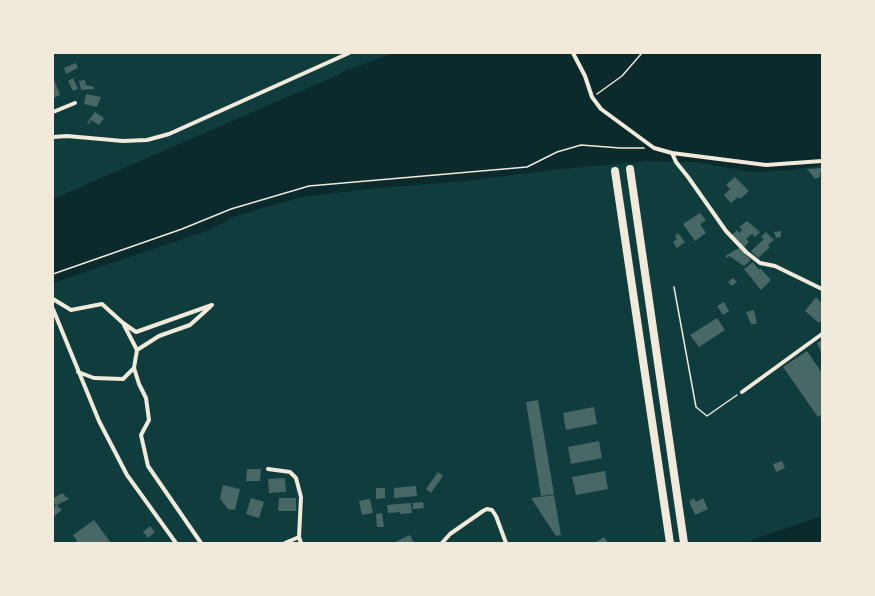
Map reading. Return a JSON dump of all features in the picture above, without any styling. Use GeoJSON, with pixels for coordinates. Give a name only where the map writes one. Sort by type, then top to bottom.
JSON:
{"type":"FeatureCollection","features":[{"type":"Feature","properties":{"kind":"highway"},"geometry":{"type":"LineString","coordinates":[[630,169],[684,543]]}},
{"type":"Feature","properties":{"kind":"highway"},"geometry":{"type":"LineString","coordinates":[[615,171],[670,543]]}},
{"type":"Feature","properties":{"kind":"street"},"geometry":{"type":"LineString","coordinates":[[53,137],[67,136],[123,142],[147,140],[169,134],[349,53]]}},
{"type":"Feature","properties":{"kind":"street"},"geometry":{"type":"LineString","coordinates":[[573,53],[585,76],[592,97],[601,109],[654,148],[672,153],[766,165],[822,161]]}},
{"type":"Feature","properties":{"kind":"street"},"geometry":{"type":"LineString","coordinates":[[53,112],[75,103]]}},
{"type":"Feature","properties":{"kind":"street"},"geometry":{"type":"LineString","coordinates":[[672,153],[676,162],[726,232],[746,252],[760,263],[775,266],[822,289]]}},
{"type":"Feature","properties":{"kind":"street"},"geometry":{"type":"LineString","coordinates":[[53,299],[71,310],[102,304],[123,323],[136,332],[212,305],[190,325],[159,336],[137,350]]}},
{"type":"Feature","properties":{"kind":"street"},"geometry":{"type":"LineString","coordinates":[[53,309],[99,421],[127,475],[176,543]]}},
{"type":"Feature","properties":{"kind":"street"},"geometry":{"type":"LineString","coordinates":[[123,323],[137,350],[134,368],[139,384],[146,398],[149,420],[141,435],[148,466],[201,543]]}},
{"type":"Feature","properties":{"kind":"street"},"geometry":{"type":"LineString","coordinates":[[742,392],[822,334]]}},
{"type":"Feature","properties":{"kind":"street"},"geometry":{"type":"LineString","coordinates":[[78,372],[94,378],[123,380],[134,368]]}},
{"type":"Feature","properties":{"kind":"street"},"geometry":{"type":"LineString","coordinates":[[268,469],[290,472],[296,478],[301,497],[299,538],[301,543]]}},
{"type":"Feature","properties":{"kind":"street"},"geometry":{"type":"LineString","coordinates":[[442,543],[450,534],[487,509],[492,510],[496,516],[506,543]]}},
{"type":"Feature","properties":{"kind":"street"},"geometry":{"type":"LineString","coordinates":[[285,543],[299,538]]}},
{"type":"Feature","properties":{"kind":"path"},"geometry":{"type":"LineString","coordinates":[[592,97],[622,76],[642,53]]}},
{"type":"Feature","properties":{"kind":"path"},"geometry":{"type":"LineString","coordinates":[[53,274],[182,229],[231,209],[309,186],[527,168],[557,152],[581,145],[620,148],[654,148]]}},
{"type":"Feature","properties":{"kind":"path"},"geometry":{"type":"LineString","coordinates":[[674,287],[696,407],[707,416],[742,392]]}},
{"type":"Feature","properties":{"kind":"water"},"geometry":{"type":"Polygon","coordinates":[[[393,53],[822,53],[822,165],[794,170],[752,172],[695,162],[650,161],[301,197],[236,216],[209,230],[53,283],[53,199],[338,75],[347,69],[393,53]]]}},
{"type":"Feature","properties":{"kind":"water"},"geometry":{"type":"Polygon","coordinates":[[[822,516],[822,543],[747,543],[757,538],[822,516]]]}},
{"type":"Feature","properties":{"kind":"building"},"geometry":{"type":"Polygon","coordinates":[[[76,63],[78,68],[66,74],[64,68],[76,63]]]}},
{"type":"Feature","properties":{"kind":"building"},"geometry":{"type":"Polygon","coordinates":[[[53,77],[60,95],[53,98],[53,77]]]}},
{"type":"Feature","properties":{"kind":"building"},"geometry":{"type":"Polygon","coordinates":[[[73,78],[78,89],[73,91],[68,81],[73,78]]]}},
{"type":"Feature","properties":{"kind":"building"},"geometry":{"type":"Polygon","coordinates":[[[85,80],[86,85],[94,87],[94,89],[81,90],[79,81],[85,80]]]}},
{"type":"Feature","properties":{"kind":"building"},"geometry":{"type":"Polygon","coordinates":[[[86,94],[101,97],[97,107],[84,104],[86,94]]]}},
{"type":"Feature","properties":{"kind":"building"},"geometry":{"type":"Polygon","coordinates":[[[95,112],[104,118],[99,125],[91,120],[89,124],[87,123],[95,112]]]}},
{"type":"Feature","properties":{"kind":"building"},"geometry":{"type":"Polygon","coordinates":[[[822,168],[820,177],[815,179],[807,169],[822,168]]]}},
{"type":"Feature","properties":{"kind":"building"},"geometry":{"type":"Polygon","coordinates":[[[735,177],[749,191],[740,199],[738,197],[731,203],[724,195],[730,189],[726,185],[735,177]]]}},
{"type":"Feature","properties":{"kind":"building"},"geometry":{"type":"Polygon","coordinates":[[[700,213],[706,220],[700,224],[706,233],[695,241],[683,224],[700,213]]]}},
{"type":"Feature","properties":{"kind":"building"},"geometry":{"type":"Polygon","coordinates":[[[747,221],[760,232],[755,237],[752,234],[746,239],[749,242],[744,247],[732,235],[737,230],[739,233],[742,230],[739,227],[747,221]]]}},
{"type":"Feature","properties":{"kind":"building"},"geometry":{"type":"Polygon","coordinates":[[[781,231],[781,237],[776,238],[774,232],[781,231]]]}},
{"type":"Feature","properties":{"kind":"building"},"geometry":{"type":"Polygon","coordinates":[[[766,232],[774,240],[768,245],[770,247],[758,258],[751,251],[764,239],[761,237],[766,232]]]}},
{"type":"Feature","properties":{"kind":"building"},"geometry":{"type":"Polygon","coordinates":[[[678,233],[685,242],[677,248],[673,242],[677,239],[675,236],[678,233]]]}},
{"type":"Feature","properties":{"kind":"building"},"geometry":{"type":"Polygon","coordinates":[[[739,248],[751,260],[744,266],[729,256],[727,258],[725,256],[739,248]]]}},
{"type":"Feature","properties":{"kind":"building"},"geometry":{"type":"Polygon","coordinates":[[[753,262],[759,270],[760,268],[771,280],[761,290],[744,269],[753,262]]]}},
{"type":"Feature","properties":{"kind":"building"},"geometry":{"type":"Polygon","coordinates":[[[733,278],[737,282],[732,286],[728,282],[733,278]]]}},
{"type":"Feature","properties":{"kind":"building"},"geometry":{"type":"Polygon","coordinates":[[[816,297],[822,303],[822,320],[819,323],[805,311],[816,297]]]}},
{"type":"Feature","properties":{"kind":"building"},"geometry":{"type":"Polygon","coordinates":[[[724,302],[729,311],[723,315],[717,306],[724,302]]]}},
{"type":"Feature","properties":{"kind":"building"},"geometry":{"type":"Polygon","coordinates":[[[754,310],[757,324],[751,324],[746,312],[754,310]]]}},
{"type":"Feature","properties":{"kind":"building"},"geometry":{"type":"Polygon","coordinates":[[[717,318],[725,330],[699,347],[690,335],[717,318]]]}},
{"type":"Feature","properties":{"kind":"building"},"geometry":{"type":"Polygon","coordinates":[[[822,340],[822,354],[817,343],[822,340]]]}},
{"type":"Feature","properties":{"kind":"building"},"geometry":{"type":"Polygon","coordinates":[[[807,351],[822,373],[822,414],[818,417],[783,367],[807,351]]]}},
{"type":"Feature","properties":{"kind":"building"},"geometry":{"type":"Polygon","coordinates":[[[538,400],[554,494],[541,496],[526,402],[538,400]]]}},
{"type":"Feature","properties":{"kind":"building"},"geometry":{"type":"Polygon","coordinates":[[[594,407],[597,424],[566,430],[563,413],[594,407]]]}},
{"type":"Feature","properties":{"kind":"building"},"geometry":{"type":"Polygon","coordinates":[[[599,441],[602,458],[571,464],[568,447],[599,441]]]}},
{"type":"Feature","properties":{"kind":"building"},"geometry":{"type":"Polygon","coordinates":[[[782,461],[785,468],[776,472],[773,464],[782,461]]]}},
{"type":"Feature","properties":{"kind":"building"},"geometry":{"type":"Polygon","coordinates":[[[247,469],[261,469],[260,481],[246,481],[247,469]]]}},
{"type":"Feature","properties":{"kind":"building"},"geometry":{"type":"Polygon","coordinates":[[[605,471],[608,489],[576,495],[572,477],[605,471]]]}},
{"type":"Feature","properties":{"kind":"building"},"geometry":{"type":"Polygon","coordinates":[[[438,472],[443,476],[431,493],[426,489],[438,472]]]}},
{"type":"Feature","properties":{"kind":"building"},"geometry":{"type":"Polygon","coordinates":[[[285,478],[286,492],[269,493],[268,479],[285,478]]]}},
{"type":"Feature","properties":{"kind":"building"},"geometry":{"type":"Polygon","coordinates":[[[223,485],[240,489],[235,510],[228,509],[220,499],[223,485]]]}},
{"type":"Feature","properties":{"kind":"building"},"geometry":{"type":"Polygon","coordinates":[[[416,486],[417,496],[394,498],[394,488],[416,486]]]}},
{"type":"Feature","properties":{"kind":"building"},"geometry":{"type":"Polygon","coordinates":[[[376,488],[385,488],[385,498],[376,499],[376,488]]]}},
{"type":"Feature","properties":{"kind":"building"},"geometry":{"type":"Polygon","coordinates":[[[63,493],[66,498],[67,497],[69,499],[57,505],[62,510],[53,517],[53,508],[56,506],[53,502],[53,498],[63,493]]]}},
{"type":"Feature","properties":{"kind":"building"},"geometry":{"type":"Polygon","coordinates":[[[554,495],[561,535],[556,536],[531,498],[554,495]]]}},
{"type":"Feature","properties":{"kind":"building"},"geometry":{"type":"Polygon","coordinates":[[[251,498],[264,502],[259,518],[246,514],[251,498]]]}},
{"type":"Feature","properties":{"kind":"building"},"geometry":{"type":"Polygon","coordinates":[[[279,498],[296,498],[296,511],[278,511],[279,498]]]}},
{"type":"Feature","properties":{"kind":"building"},"geometry":{"type":"Polygon","coordinates":[[[694,498],[696,502],[703,498],[708,509],[695,515],[689,501],[694,498]]]}},
{"type":"Feature","properties":{"kind":"building"},"geometry":{"type":"Polygon","coordinates":[[[370,499],[373,513],[362,515],[359,501],[370,499]]]}},
{"type":"Feature","properties":{"kind":"building"},"geometry":{"type":"Polygon","coordinates":[[[423,502],[424,508],[413,509],[413,503],[423,502]]]}},
{"type":"Feature","properties":{"kind":"building"},"geometry":{"type":"Polygon","coordinates":[[[411,503],[412,513],[388,513],[387,505],[411,503]]]}},
{"type":"Feature","properties":{"kind":"building"},"geometry":{"type":"Polygon","coordinates":[[[382,513],[384,527],[377,527],[376,514],[382,513]]]}},
{"type":"Feature","properties":{"kind":"building"},"geometry":{"type":"Polygon","coordinates":[[[94,520],[111,543],[74,543],[77,541],[73,535],[94,520]]]}},
{"type":"Feature","properties":{"kind":"building"},"geometry":{"type":"Polygon","coordinates":[[[150,526],[155,532],[148,538],[143,532],[150,526]]]}},
{"type":"Feature","properties":{"kind":"building"},"geometry":{"type":"Polygon","coordinates":[[[410,535],[414,543],[393,543],[410,535]]]}},
{"type":"Feature","properties":{"kind":"building"},"geometry":{"type":"Polygon","coordinates":[[[604,537],[608,543],[595,543],[604,537]]]}}]}
